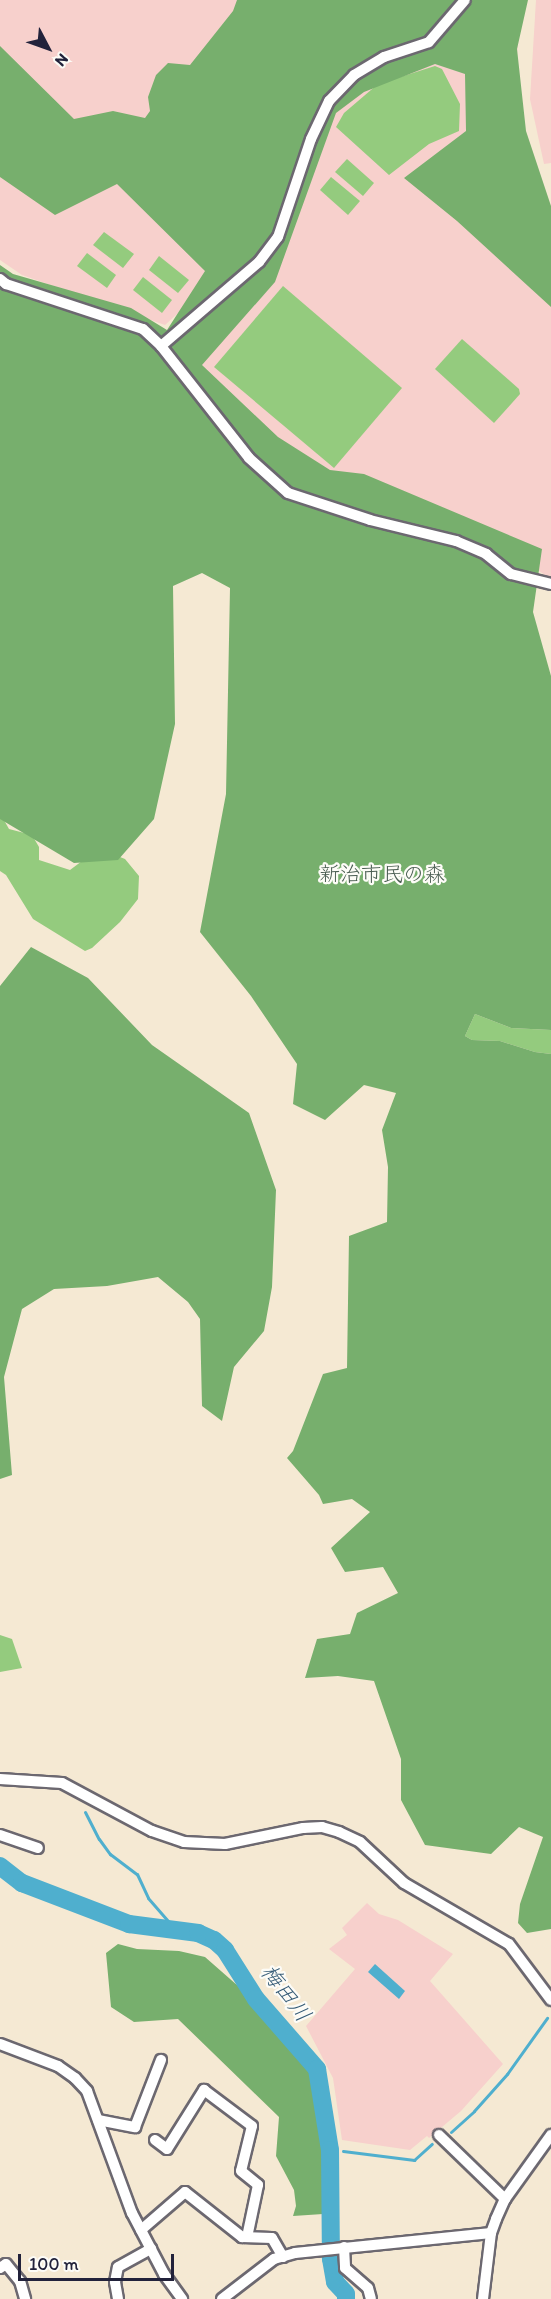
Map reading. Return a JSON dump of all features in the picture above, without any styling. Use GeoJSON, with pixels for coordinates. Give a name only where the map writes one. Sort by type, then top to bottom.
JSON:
{"type":"FeatureCollection","features":[{"type":"Feature","properties":{"kind":"street"},"geometry":{"type":"LineString","coordinates":[[161,346],[259,262],[278,237],[311,139],[329,101],[354,75],[384,57],[429,42],[465,0]]}},
{"type":"Feature","properties":{"kind":"street"},"geometry":{"type":"LineString","coordinates":[[0,279],[6,284],[143,329],[161,346],[249,458],[288,493],[370,520],[456,541],[486,554],[511,574],[551,584]]}},
{"type":"Feature","properties":{"kind":"street"},"geometry":{"type":"LineString","coordinates":[[0,1779],[62,1783],[152,1831],[184,1842],[225,1844],[303,1828],[322,1827],[339,1832],[360,1842],[404,1883],[509,1944],[551,2000]]}},
{"type":"Feature","properties":{"kind":"street"},"geometry":{"type":"LineString","coordinates":[[0,1835],[38,1848]]}},
{"type":"Feature","properties":{"kind":"street"},"geometry":{"type":"LineString","coordinates":[[0,2044],[58,2066],[75,2078],[87,2091],[112,2164],[141,2230],[182,2299]]}},
{"type":"Feature","properties":{"kind":"street"},"geometry":{"type":"LineString","coordinates":[[98,2121],[135,2127],[161,2060]]}},
{"type":"Feature","properties":{"kind":"street"},"geometry":{"type":"LineString","coordinates":[[155,2140],[167,2149],[204,2090],[252,2126],[241,2171],[258,2185],[247,2237]]}},
{"type":"Feature","properties":{"kind":"street"},"geometry":{"type":"LineString","coordinates":[[483,2299],[491,2233],[505,2199],[551,2134]]}},
{"type":"Feature","properties":{"kind":"street"},"geometry":{"type":"LineString","coordinates":[[439,2135],[505,2199]]}},
{"type":"Feature","properties":{"kind":"street"},"geometry":{"type":"LineString","coordinates":[[141,2230],[184,2192],[242,2237],[272,2238],[283,2257]]}},
{"type":"Feature","properties":{"kind":"street"},"geometry":{"type":"LineString","coordinates":[[222,2299],[254,2272],[283,2257],[342,2247],[491,2233]]}},
{"type":"Feature","properties":{"kind":"street"},"geometry":{"type":"LineString","coordinates":[[342,2247],[345,2268],[368,2288],[371,2299]]}},
{"type":"Feature","properties":{"kind":"street"},"geometry":{"type":"LineString","coordinates":[[118,2299],[115,2282],[117,2267],[151,2249]]}},
{"type":"Feature","properties":{"kind":"street"},"geometry":{"type":"LineString","coordinates":[[0,2268],[6,2264],[20,2281],[25,2299]]}},
{"type":"Feature","properties":{"kind":"shaded area"},"geometry":{"type":"Polygon","coordinates":[[[0,0],[443,0],[374,49],[258,241],[165,325],[22,275],[0,260],[0,0]]]}},
{"type":"Feature","properties":{"kind":"shaded area"},"geometry":{"type":"Polygon","coordinates":[[[522,0],[517,54],[522,141],[551,215],[551,579],[497,543],[326,497],[174,343],[342,98],[522,0]]]}},
{"type":"Feature","properties":{"kind":"shaded area"},"geometry":{"type":"Polygon","coordinates":[[[536,0],[551,0],[551,163],[544,164],[530,99],[536,0]]]}},
{"type":"Feature","properties":{"kind":"shaded area"},"geometry":{"type":"Polygon","coordinates":[[[367,1903],[379,1914],[398,1920],[453,1954],[430,1981],[503,2064],[461,2111],[429,2138],[427,2136],[410,2150],[342,2140],[333,2078],[306,2026],[355,1969],[329,1949],[347,1935],[342,1928],[367,1903]]]}},
{"type":"Feature","properties":{"kind":"green space","name":"新治市民の森"},"geometry":{"type":"Polygon","coordinates":[[[237,0],[528,0],[517,49],[526,131],[551,206],[551,307],[457,221],[404,178],[466,131],[465,74],[435,64],[364,92],[336,113],[275,282],[202,365],[278,437],[330,470],[364,474],[542,549],[533,612],[551,676],[551,1030],[511,1028],[475,1014],[465,1036],[472,1040],[500,1041],[535,1052],[551,1054],[551,1929],[527,1933],[518,1923],[520,1904],[543,1837],[519,1827],[491,1854],[425,1845],[401,1800],[401,1759],[374,1681],[338,1676],[305,1678],[317,1639],[350,1634],[357,1613],[398,1593],[383,1567],[345,1572],[331,1548],[370,1512],[352,1499],[323,1504],[319,1495],[287,1458],[293,1451],[323,1374],[347,1368],[349,1236],[387,1222],[388,1167],[382,1130],[396,1093],[364,1085],[325,1120],[293,1104],[297,1064],[251,996],[200,932],[226,794],[230,588],[202,573],[173,586],[175,724],[154,819],[118,860],[74,863],[0,819],[0,265],[13,274],[131,308],[167,330],[205,271],[117,184],[55,215],[0,177],[0,46],[74,119],[113,111],[145,118],[150,111],[148,97],[156,75],[168,63],[190,65],[233,11],[237,0]]]}},
{"type":"Feature","properties":{"kind":"green space"},"geometry":{"type":"Polygon","coordinates":[[[435,66],[442,69],[460,104],[459,131],[429,144],[389,175],[336,127],[344,113],[378,84],[435,66]]]}},
{"type":"Feature","properties":{"kind":"green space"},"geometry":{"type":"Polygon","coordinates":[[[347,159],[374,183],[363,196],[335,172],[347,159]]]}},
{"type":"Feature","properties":{"kind":"green space"},"geometry":{"type":"Polygon","coordinates":[[[331,177],[360,201],[348,215],[320,190],[331,177]]]}},
{"type":"Feature","properties":{"kind":"green space"},"geometry":{"type":"Polygon","coordinates":[[[104,232],[134,254],[123,268],[93,245],[104,232]]]}},
{"type":"Feature","properties":{"kind":"green space"},"geometry":{"type":"Polygon","coordinates":[[[87,253],[116,275],[107,288],[77,266],[87,253]]]}},
{"type":"Feature","properties":{"kind":"green space"},"geometry":{"type":"Polygon","coordinates":[[[159,256],[189,280],[178,293],[149,270],[159,256]]]}},
{"type":"Feature","properties":{"kind":"green space"},"geometry":{"type":"Polygon","coordinates":[[[143,277],[172,300],[162,313],[133,290],[143,277]]]}},
{"type":"Feature","properties":{"kind":"green space"},"geometry":{"type":"Polygon","coordinates":[[[283,286],[402,388],[334,468],[214,367],[283,286]]]}},
{"type":"Feature","properties":{"kind":"green space"},"geometry":{"type":"Polygon","coordinates":[[[462,339],[519,389],[520,394],[494,423],[435,369],[462,339]]]}},
{"type":"Feature","properties":{"kind":"green space"},"geometry":{"type":"Polygon","coordinates":[[[0,813],[9,829],[32,835],[39,847],[39,860],[70,870],[86,858],[110,853],[125,859],[139,876],[138,899],[120,922],[92,948],[85,951],[33,919],[6,875],[0,871],[0,813]]]}},
{"type":"Feature","properties":{"kind":"green space"},"geometry":{"type":"Polygon","coordinates":[[[31,947],[88,978],[152,1045],[249,1113],[276,1190],[272,1287],[264,1331],[234,1367],[222,1421],[202,1406],[200,1319],[188,1302],[158,1277],[107,1286],[54,1289],[22,1309],[4,1377],[12,1475],[0,1479],[0,986],[31,947]]]}},
{"type":"Feature","properties":{"kind":"green space"},"geometry":{"type":"Polygon","coordinates":[[[475,1014],[511,1028],[551,1030],[551,1054],[535,1052],[500,1041],[472,1040],[465,1036],[475,1014]]]}},
{"type":"Feature","properties":{"kind":"green space"},"geometry":{"type":"Polygon","coordinates":[[[0,1635],[12,1639],[22,1668],[0,1672],[0,1635]]]}},
{"type":"Feature","properties":{"kind":"green space"},"geometry":{"type":"Polygon","coordinates":[[[118,1944],[137,1949],[179,1951],[205,1957],[287,2029],[326,2088],[323,2214],[293,2216],[296,2206],[294,2190],[276,2156],[279,2117],[178,2019],[134,2022],[111,2007],[106,1953],[118,1944]]]}},
{"type":"Feature","properties":{"kind":"water"},"geometry":{"type":"Polygon","coordinates":[[[375,1964],[405,1991],[399,1999],[368,1972],[375,1964]]]}},
{"type":"Feature","properties":{"kind":"waterway"},"geometry":{"type":"LineString","coordinates":[[85,1812],[110,1854],[137,1874],[148,1898],[175,1929]]}},
{"type":"Feature","properties":{"kind":"waterway","name":"梅田川"},"geometry":{"type":"LineString","coordinates":[[0,1866],[22,1883],[129,1924],[198,1933],[214,1940],[225,1950],[256,1999],[317,2069],[330,2150],[331,2259],[335,2282],[346,2294],[346,2299]]}},
{"type":"Feature","properties":{"kind":"waterway"},"geometry":{"type":"LineString","coordinates":[[451,2132],[474,2111],[507,2074],[547,2018]]}},
{"type":"Feature","properties":{"kind":"waterway"},"geometry":{"type":"LineString","coordinates":[[343,2151],[414,2160],[432,2144]]}}]}
